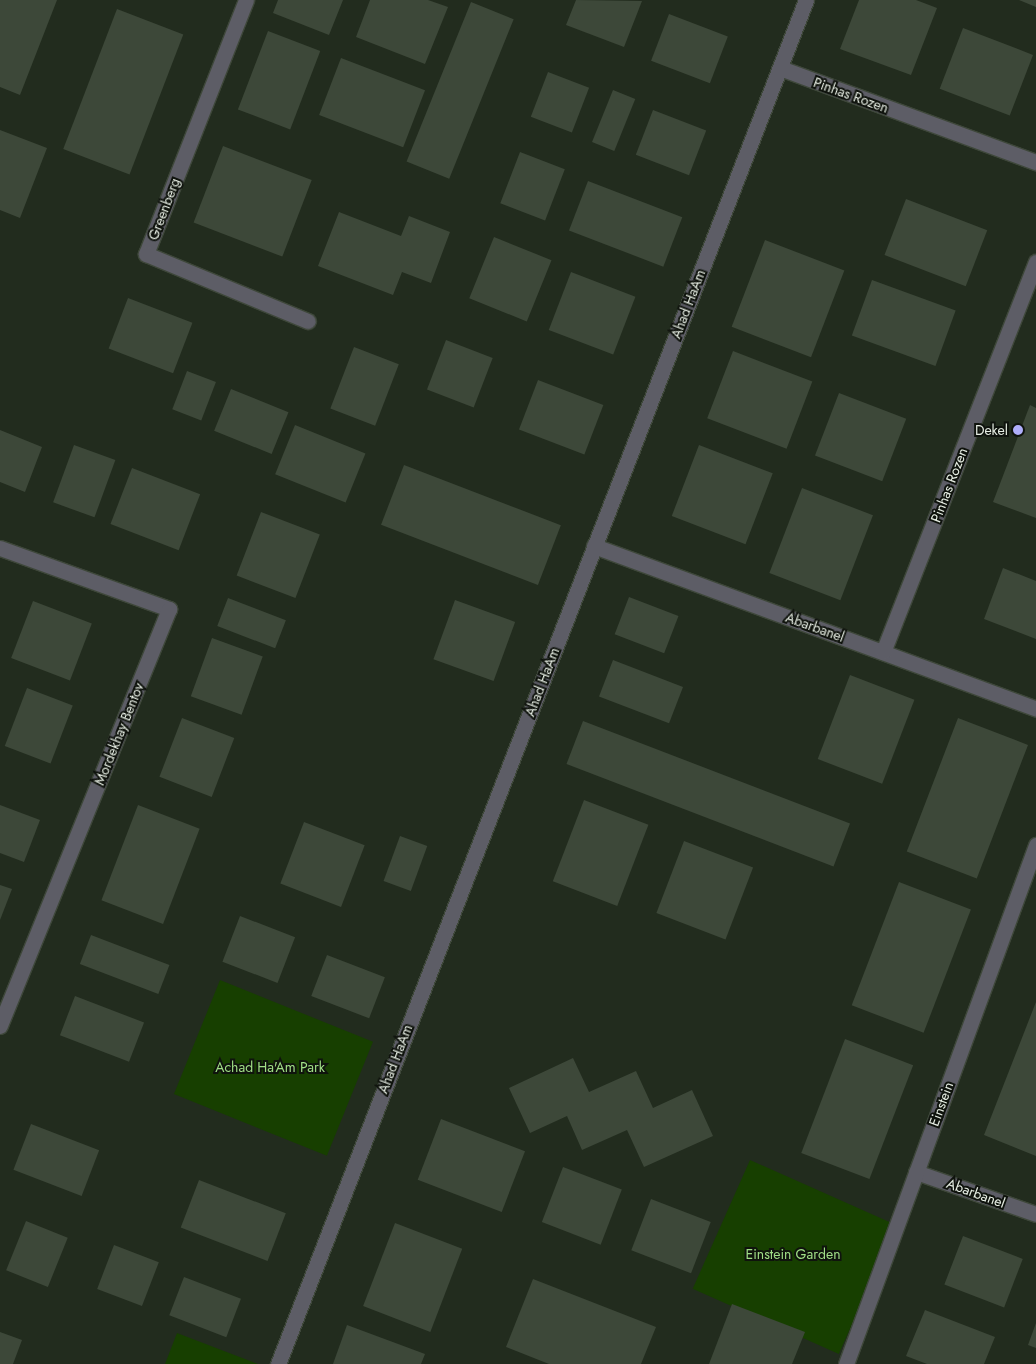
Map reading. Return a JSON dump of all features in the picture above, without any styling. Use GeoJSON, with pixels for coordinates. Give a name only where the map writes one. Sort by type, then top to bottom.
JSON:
{"type":"FeatureCollection","features":[{"type":"Feature","properties":{"kind":"street","name":"Greenberg"},"geometry":{"type":"LineString","coordinates":[[246,0],[146,254],[308,321]]}},
{"type":"Feature","properties":{"kind":"street","name":"Ahad HaAm"},"geometry":{"type":"LineString","coordinates":[[278,1364],[806,0]]}},
{"type":"Feature","properties":{"kind":"street","name":"Pinhas Rozen"},"geometry":{"type":"LineString","coordinates":[[780,68],[1036,162]]}},
{"type":"Feature","properties":{"kind":"street","name":"Pinhas Rozen"},"geometry":{"type":"LineString","coordinates":[[884,652],[1036,262]]}},
{"type":"Feature","properties":{"kind":"street","name":"Abarbanel"},"geometry":{"type":"LineString","coordinates":[[594,546],[1036,709]]}},
{"type":"Feature","properties":{"kind":"street","name":"Mordekhay Bentov"},"geometry":{"type":"LineString","coordinates":[[0,548],[169,609],[0,1026]]}},
{"type":"Feature","properties":{"kind":"street","name":"Einstein"},"geometry":{"type":"LineString","coordinates":[[846,1364],[1036,845]]}},
{"type":"Feature","properties":{"kind":"street","name":"Abarbanel"},"geometry":{"type":"LineString","coordinates":[[916,1172],[1036,1214]]}},
{"type":"Feature","properties":{"kind":"green space","name":"Achad Ha'Am Park"},"geometry":{"type":"Polygon","coordinates":[[[220,980],[373,1042],[327,1156],[174,1094],[220,980]]]}},
{"type":"Feature","properties":{"kind":"green space","name":"Einstein Garden"},"geometry":{"type":"Polygon","coordinates":[[[750,1160],[896,1225],[839,1354],[693,1289],[750,1160]]]}},
{"type":"Feature","properties":{"kind":"green space"},"geometry":{"type":"Polygon","coordinates":[[[177,1333],[258,1364],[165,1364],[177,1333]]]}},
{"type":"Feature","properties":{"kind":"building"},"geometry":{"type":"Polygon","coordinates":[[[0,0],[57,0],[20,95],[0,87],[0,0]]]}},
{"type":"Feature","properties":{"kind":"building"},"geometry":{"type":"Polygon","coordinates":[[[278,0],[343,0],[329,35],[273,13],[278,0]]]}},
{"type":"Feature","properties":{"kind":"building"},"geometry":{"type":"Polygon","coordinates":[[[370,0],[428,0],[448,7],[425,64],[356,37],[370,0]]]}},
{"type":"Feature","properties":{"kind":"building"},"geometry":{"type":"Polygon","coordinates":[[[576,0],[642,1],[624,47],[566,25],[576,0]]]}},
{"type":"Feature","properties":{"kind":"building"},"geometry":{"type":"Polygon","coordinates":[[[859,0],[916,0],[937,8],[911,75],[840,49],[859,0]]]}},
{"type":"Feature","properties":{"kind":"building"},"geometry":{"type":"Polygon","coordinates":[[[1019,0],[1036,0],[1036,7],[1019,0]]]}},
{"type":"Feature","properties":{"kind":"building"},"geometry":{"type":"Polygon","coordinates":[[[471,2],[514,19],[449,179],[407,161],[471,2]]]}},
{"type":"Feature","properties":{"kind":"building"},"geometry":{"type":"Polygon","coordinates":[[[117,9],[183,34],[130,174],[63,149],[117,9]]]}},
{"type":"Feature","properties":{"kind":"building"},"geometry":{"type":"Polygon","coordinates":[[[669,14],[728,37],[710,83],[651,61],[669,14]]]}},
{"type":"Feature","properties":{"kind":"building"},"geometry":{"type":"Polygon","coordinates":[[[963,28],[1033,55],[1010,116],[940,89],[963,28]]]}},
{"type":"Feature","properties":{"kind":"building"},"geometry":{"type":"Polygon","coordinates":[[[268,31],[320,51],[290,129],[238,109],[268,31]]]}},
{"type":"Feature","properties":{"kind":"building"},"geometry":{"type":"Polygon","coordinates":[[[341,58],[425,90],[403,147],[319,115],[341,58]]]}},
{"type":"Feature","properties":{"kind":"building"},"geometry":{"type":"Polygon","coordinates":[[[548,72],[589,88],[572,133],[531,117],[548,72]]]}},
{"type":"Feature","properties":{"kind":"building"},"geometry":{"type":"Polygon","coordinates":[[[613,90],[635,99],[614,151],[592,142],[613,90]]]}},
{"type":"Feature","properties":{"kind":"building"},"geometry":{"type":"Polygon","coordinates":[[[653,110],[706,130],[689,175],[636,155],[653,110]]]}},
{"type":"Feature","properties":{"kind":"building"},"geometry":{"type":"Polygon","coordinates":[[[0,130],[47,148],[20,218],[0,210],[0,130]]]}},
{"type":"Feature","properties":{"kind":"building"},"geometry":{"type":"Polygon","coordinates":[[[223,146],[312,180],[282,257],[194,223],[223,146]]]}},
{"type":"Feature","properties":{"kind":"building"},"geometry":{"type":"Polygon","coordinates":[[[520,152],[565,169],[545,221],[500,203],[520,152]]]}},
{"type":"Feature","properties":{"kind":"building"},"geometry":{"type":"Polygon","coordinates":[[[588,181],[682,217],[663,267],[569,230],[588,181]]]}},
{"type":"Feature","properties":{"kind":"building"},"geometry":{"type":"Polygon","coordinates":[[[906,199],[987,230],[966,286],[884,255],[906,199]]]}},
{"type":"Feature","properties":{"kind":"building"},"geometry":{"type":"Polygon","coordinates":[[[339,212],[401,236],[409,216],[450,232],[431,283],[402,272],[393,295],[318,266],[339,212]]]}},
{"type":"Feature","properties":{"kind":"building"},"geometry":{"type":"Polygon","coordinates":[[[494,237],[551,260],[527,321],[469,298],[494,237]]]}},
{"type":"Feature","properties":{"kind":"building"},"geometry":{"type":"Polygon","coordinates":[[[765,240],[844,270],[811,357],[732,327],[765,240]]]}},
{"type":"Feature","properties":{"kind":"building"},"geometry":{"type":"Polygon","coordinates":[[[571,272],[635,297],[613,355],[549,330],[571,272]]]}},
{"type":"Feature","properties":{"kind":"building"},"geometry":{"type":"Polygon","coordinates":[[[872,280],[956,310],[935,366],[852,335],[872,280]]]}},
{"type":"Feature","properties":{"kind":"building"},"geometry":{"type":"Polygon","coordinates":[[[128,298],[192,323],[173,373],[109,348],[128,298]]]}},
{"type":"Feature","properties":{"kind":"building"},"geometry":{"type":"Polygon","coordinates":[[[446,340],[493,358],[474,407],[427,389],[446,340]]]}},
{"type":"Feature","properties":{"kind":"building"},"geometry":{"type":"Polygon","coordinates":[[[354,347],[399,364],[375,426],[330,409],[354,347]]]}},
{"type":"Feature","properties":{"kind":"building"},"geometry":{"type":"Polygon","coordinates":[[[733,351],[812,381],[787,449],[707,418],[733,351]]]}},
{"type":"Feature","properties":{"kind":"building"},"geometry":{"type":"Polygon","coordinates":[[[187,371],[216,382],[201,420],[172,409],[187,371]]]}},
{"type":"Feature","properties":{"kind":"building"},"geometry":{"type":"Polygon","coordinates":[[[538,380],[603,405],[584,455],[519,429],[538,380]]]}},
{"type":"Feature","properties":{"kind":"building"},"geometry":{"type":"Polygon","coordinates":[[[231,389],[288,412],[272,454],[214,431],[231,389]]]}},
{"type":"Feature","properties":{"kind":"building"},"geometry":{"type":"Polygon","coordinates":[[[839,393],[906,419],[882,481],[815,456],[839,393]]]}},
{"type":"Feature","properties":{"kind":"building"},"geometry":{"type":"Polygon","coordinates":[[[1030,405],[1036,408],[1036,518],[993,502],[1030,405]]]}},
{"type":"Feature","properties":{"kind":"building"},"geometry":{"type":"Polygon","coordinates":[[[295,425],[365,453],[346,503],[275,474],[295,425]]]}},
{"type":"Feature","properties":{"kind":"building"},"geometry":{"type":"Polygon","coordinates":[[[0,430],[42,447],[25,492],[0,482],[0,430]]]}},
{"type":"Feature","properties":{"kind":"building"},"geometry":{"type":"Polygon","coordinates":[[[74,445],[115,460],[94,517],[53,502],[74,445]]]}},
{"type":"Feature","properties":{"kind":"building"},"geometry":{"type":"Polygon","coordinates":[[[699,445],[773,473],[746,544],[672,516],[699,445]]]}},
{"type":"Feature","properties":{"kind":"building"},"geometry":{"type":"Polygon","coordinates":[[[404,465],[561,525],[538,585],[381,525],[404,465]]]}},
{"type":"Feature","properties":{"kind":"building"},"geometry":{"type":"Polygon","coordinates":[[[132,468],[200,494],[179,550],[110,524],[132,468]]]}},
{"type":"Feature","properties":{"kind":"building"},"geometry":{"type":"Polygon","coordinates":[[[802,488],[873,515],[840,600],[769,573],[802,488]]]}},
{"type":"Feature","properties":{"kind":"building"},"geometry":{"type":"Polygon","coordinates":[[[261,512],[320,535],[295,598],[237,575],[261,512]]]}},
{"type":"Feature","properties":{"kind":"building"},"geometry":{"type":"Polygon","coordinates":[[[1003,568],[1036,581],[1036,639],[984,619],[1003,568]]]}},
{"type":"Feature","properties":{"kind":"building"},"geometry":{"type":"Polygon","coordinates":[[[629,597],[678,616],[664,653],[615,634],[629,597]]]}},
{"type":"Feature","properties":{"kind":"building"},"geometry":{"type":"Polygon","coordinates":[[[228,598],[286,620],[275,648],[217,626],[228,598]]]}},
{"type":"Feature","properties":{"kind":"building"},"geometry":{"type":"Polygon","coordinates":[[[455,600],[515,622],[494,681],[433,659],[455,600]]]}},
{"type":"Feature","properties":{"kind":"building"},"geometry":{"type":"Polygon","coordinates":[[[33,601],[92,624],[70,681],[11,658],[33,601]]]}},
{"type":"Feature","properties":{"kind":"building"},"geometry":{"type":"Polygon","coordinates":[[[212,638],[263,656],[242,715],[191,696],[212,638]]]}},
{"type":"Feature","properties":{"kind":"building"},"geometry":{"type":"Polygon","coordinates":[[[613,660],[683,687],[669,723],[599,696],[613,660]]]}},
{"type":"Feature","properties":{"kind":"building"},"geometry":{"type":"Polygon","coordinates":[[[850,675],[914,700],[882,784],[818,759],[850,675]]]}},
{"type":"Feature","properties":{"kind":"building"},"geometry":{"type":"Polygon","coordinates":[[[27,688],[73,706],[51,763],[5,746],[27,688]]]}},
{"type":"Feature","properties":{"kind":"building"},"geometry":{"type":"Polygon","coordinates":[[[182,718],[234,738],[212,797],[159,777],[182,718]]]}},
{"type":"Feature","properties":{"kind":"building"},"geometry":{"type":"Polygon","coordinates":[[[958,718],[1028,745],[977,878],[907,852],[958,718]]]}},
{"type":"Feature","properties":{"kind":"building"},"geometry":{"type":"Polygon","coordinates":[[[583,721],[850,823],[834,866],[567,764],[583,721]]]}},
{"type":"Feature","properties":{"kind":"building"},"geometry":{"type":"Polygon","coordinates":[[[584,800],[648,825],[617,906],[553,881],[584,800]]]}},
{"type":"Feature","properties":{"kind":"building"},"geometry":{"type":"Polygon","coordinates":[[[0,805],[40,820],[24,862],[0,853],[0,805]]]}},
{"type":"Feature","properties":{"kind":"building"},"geometry":{"type":"Polygon","coordinates":[[[138,805],[200,829],[163,924],[101,900],[138,805]]]}},
{"type":"Feature","properties":{"kind":"building"},"geometry":{"type":"Polygon","coordinates":[[[304,822],[365,845],[341,907],[280,884],[304,822]]]}},
{"type":"Feature","properties":{"kind":"building"},"geometry":{"type":"Polygon","coordinates":[[[400,836],[427,846],[411,891],[384,881],[400,836]]]}},
{"type":"Feature","properties":{"kind":"building"},"geometry":{"type":"Polygon","coordinates":[[[684,841],[753,868],[725,939],[656,913],[684,841]]]}},
{"type":"Feature","properties":{"kind":"building"},"geometry":{"type":"Polygon","coordinates":[[[899,882],[971,910],[924,1033],[852,1005],[899,882]]]}},
{"type":"Feature","properties":{"kind":"building"},"geometry":{"type":"Polygon","coordinates":[[[0,885],[12,889],[0,920],[0,885]]]}},
{"type":"Feature","properties":{"kind":"building"},"geometry":{"type":"Polygon","coordinates":[[[240,916],[295,937],[278,983],[222,962],[240,916]]]}},
{"type":"Feature","properties":{"kind":"building"},"geometry":{"type":"Polygon","coordinates":[[[91,935],[169,965],[158,994],[80,964],[91,935]]]}},
{"type":"Feature","properties":{"kind":"building"},"geometry":{"type":"Polygon","coordinates":[[[327,955],[385,977],[369,1018],[311,996],[327,955]]]}},
{"type":"Feature","properties":{"kind":"building"},"geometry":{"type":"Polygon","coordinates":[[[75,996],[144,1023],[129,1062],[60,1035],[75,996]]]}},
{"type":"Feature","properties":{"kind":"building"},"geometry":{"type":"Polygon","coordinates":[[[1036,1002],[1036,1156],[984,1135],[1036,1002]]]}},
{"type":"Feature","properties":{"kind":"building"},"geometry":{"type":"Polygon","coordinates":[[[845,1039],[913,1065],[869,1179],[801,1153],[845,1039]]]}},
{"type":"Feature","properties":{"kind":"building"},"geometry":{"type":"Polygon","coordinates":[[[573,1058],[589,1092],[636,1071],[653,1108],[692,1090],[713,1136],[644,1167],[627,1130],[582,1150],[567,1116],[530,1133],[509,1088],[573,1058]]]}},
{"type":"Feature","properties":{"kind":"building"},"geometry":{"type":"Polygon","coordinates":[[[441,1119],[525,1151],[502,1212],[418,1180],[441,1119]]]}},
{"type":"Feature","properties":{"kind":"building"},"geometry":{"type":"Polygon","coordinates":[[[31,1124],[99,1150],[82,1196],[13,1170],[31,1124]]]}},
{"type":"Feature","properties":{"kind":"building"},"geometry":{"type":"Polygon","coordinates":[[[563,1167],[622,1190],[601,1245],[542,1222],[563,1167]]]}},
{"type":"Feature","properties":{"kind":"building"},"geometry":{"type":"Polygon","coordinates":[[[199,1180],[286,1213],[268,1261],[181,1228],[199,1180]]]}},
{"type":"Feature","properties":{"kind":"building"},"geometry":{"type":"Polygon","coordinates":[[[651,1199],[711,1222],[691,1273],[631,1250],[651,1199]]]}},
{"type":"Feature","properties":{"kind":"building"},"geometry":{"type":"Polygon","coordinates":[[[26,1221],[68,1238],[48,1287],[6,1270],[26,1221]]]}},
{"type":"Feature","properties":{"kind":"building"},"geometry":{"type":"Polygon","coordinates":[[[395,1223],[462,1249],[430,1332],[363,1306],[395,1223]]]}},
{"type":"Feature","properties":{"kind":"building"},"geometry":{"type":"Polygon","coordinates":[[[963,1236],[1023,1259],[1004,1307],[944,1285],[963,1236]]]}},
{"type":"Feature","properties":{"kind":"building"},"geometry":{"type":"Polygon","coordinates":[[[114,1245],[159,1262],[142,1306],[97,1289],[114,1245]]]}},
{"type":"Feature","properties":{"kind":"building"},"geometry":{"type":"Polygon","coordinates":[[[184,1277],[241,1299],[226,1337],[169,1315],[184,1277]]]}},
{"type":"Feature","properties":{"kind":"building"},"geometry":{"type":"Polygon","coordinates":[[[533,1279],[656,1327],[641,1364],[549,1364],[506,1347],[533,1279]]]}},
{"type":"Feature","properties":{"kind":"building"},"geometry":{"type":"Polygon","coordinates":[[[732,1304],[805,1332],[792,1364],[709,1364],[732,1304]]]}},
{"type":"Feature","properties":{"kind":"building"},"geometry":{"type":"Polygon","coordinates":[[[925,1310],[995,1337],[984,1364],[927,1364],[906,1356],[925,1310]]]}},
{"type":"Feature","properties":{"kind":"building"},"geometry":{"type":"Polygon","coordinates":[[[1036,1323],[1036,1348],[1028,1345],[1036,1323]]]}},
{"type":"Feature","properties":{"kind":"building"},"geometry":{"type":"Polygon","coordinates":[[[347,1325],[425,1354],[421,1364],[333,1364],[347,1325]]]}},
{"type":"Feature","properties":{"kind":"building"},"geometry":{"type":"Polygon","coordinates":[[[0,1332],[22,1340],[13,1364],[0,1364],[0,1332]]]}},
{"type":"Feature","properties":{"kind":"place","name":"Dekel"},"geometry":{"type":"Point","coordinates":[1018,430]}}]}
